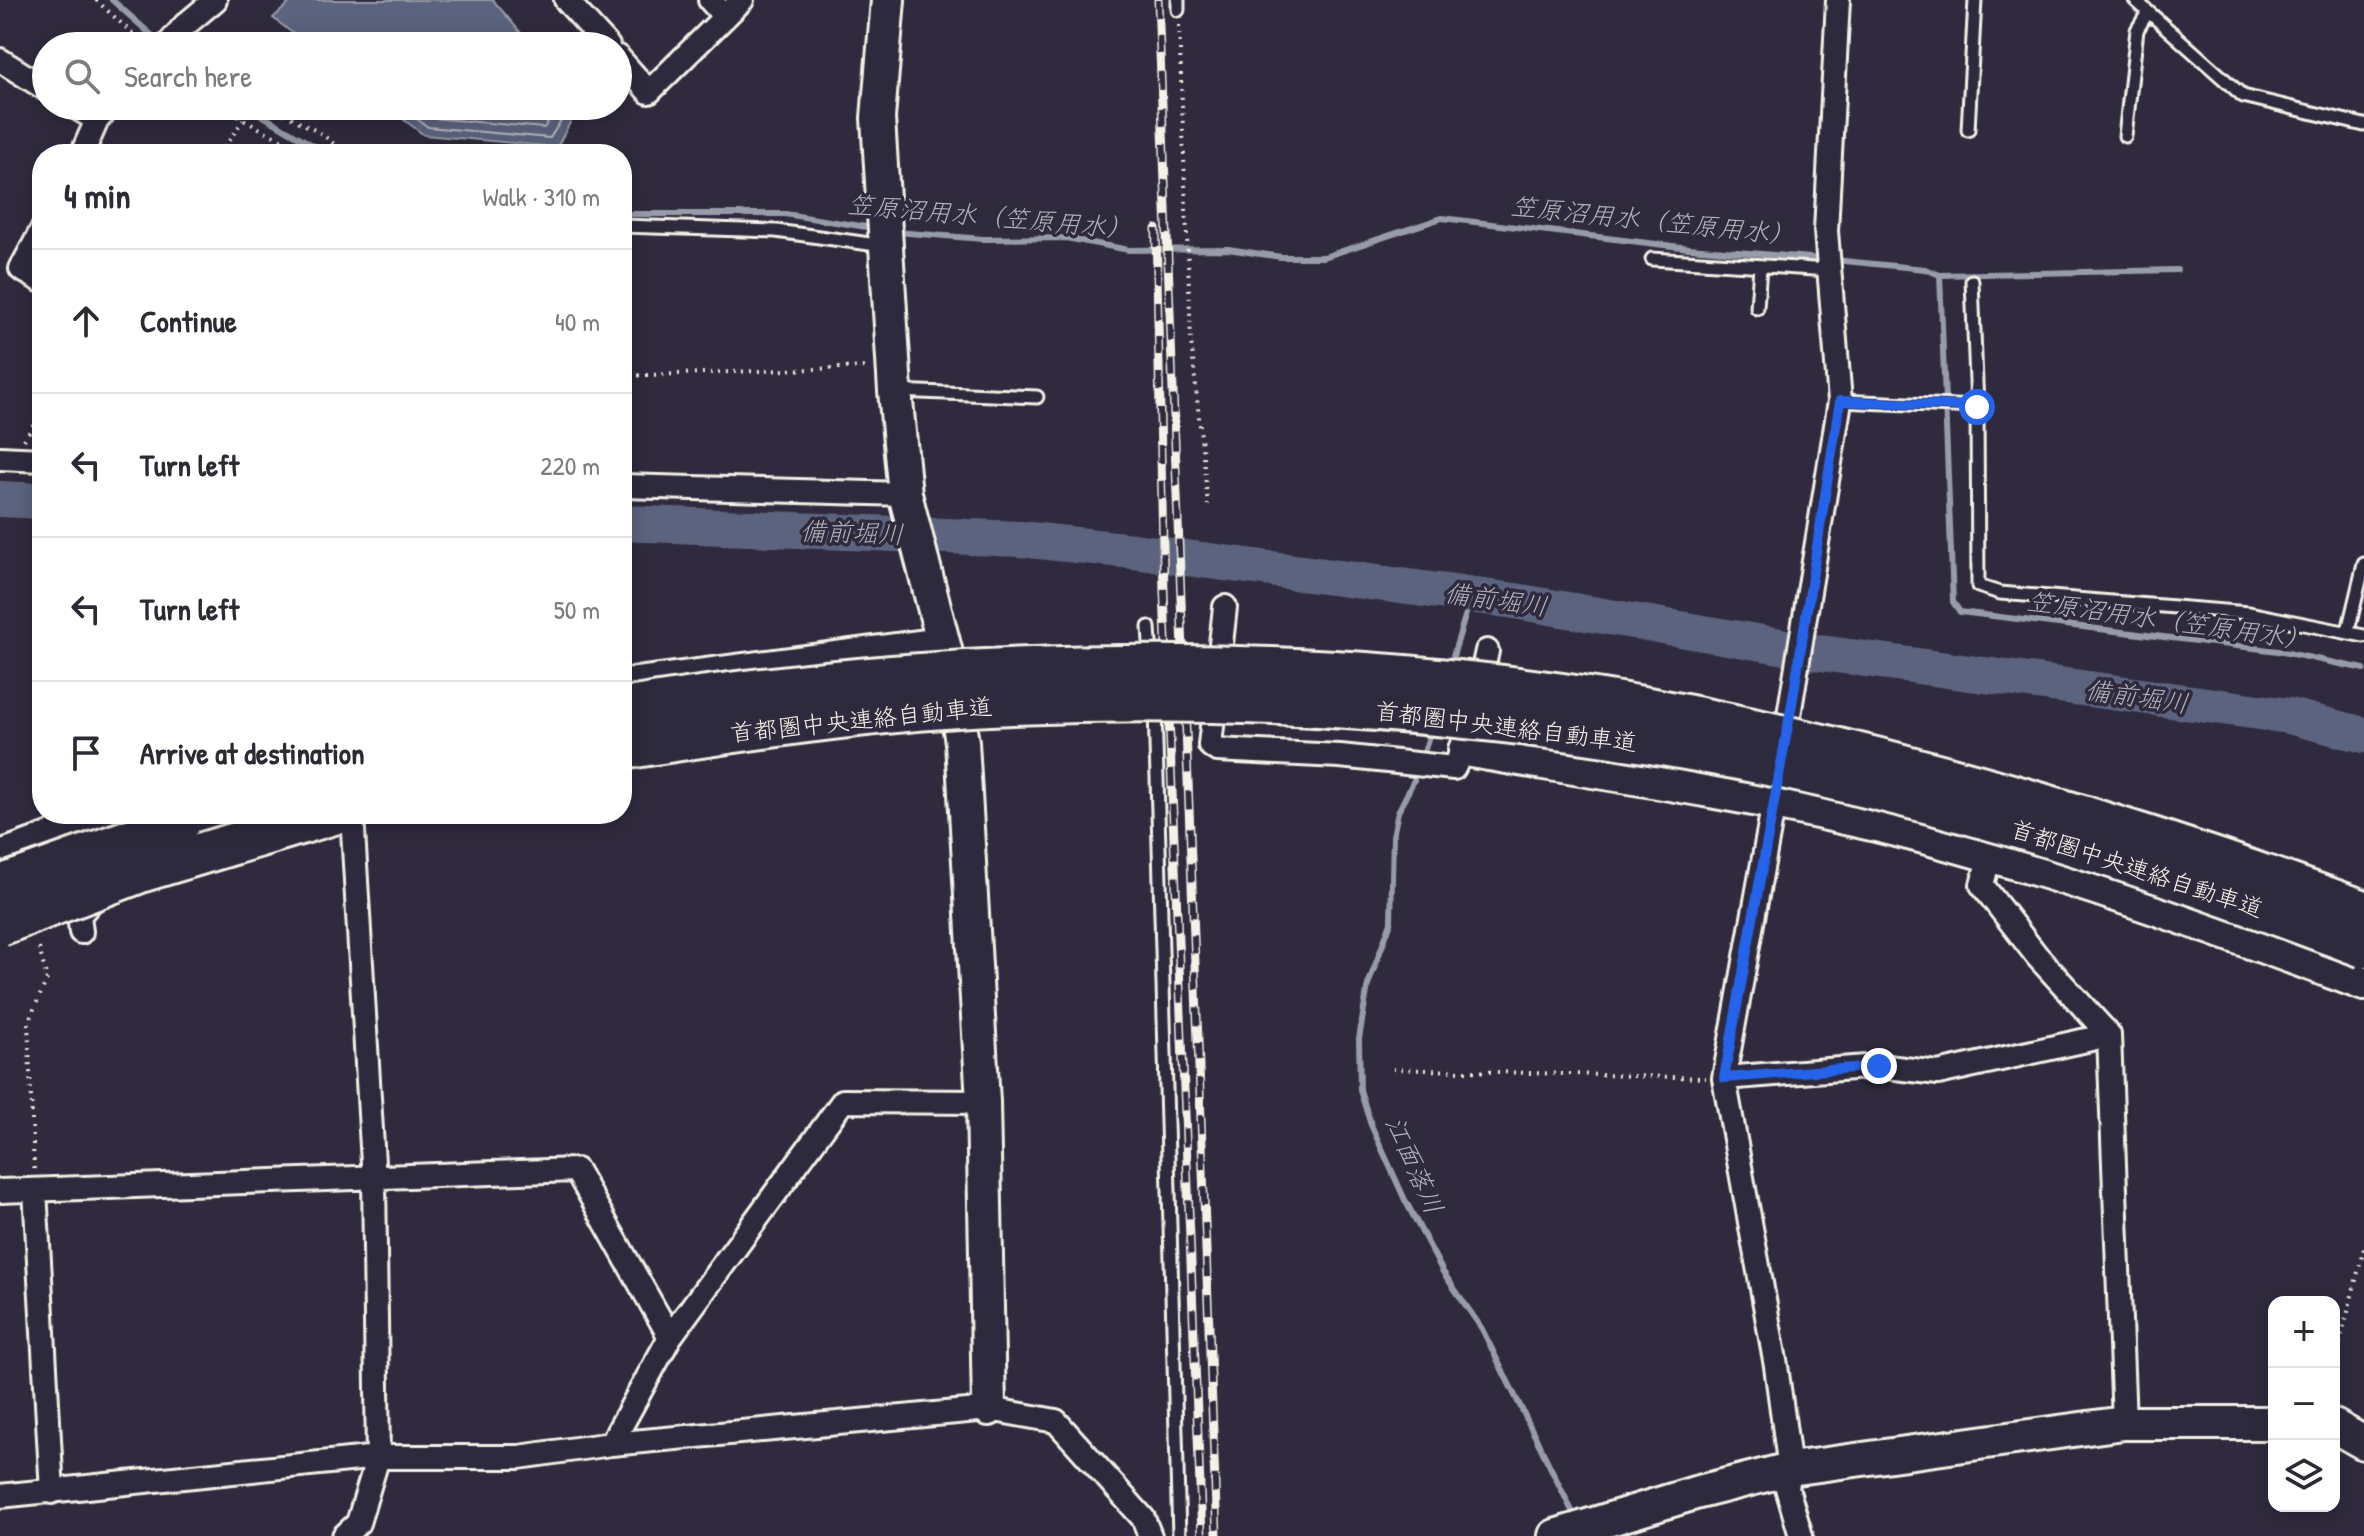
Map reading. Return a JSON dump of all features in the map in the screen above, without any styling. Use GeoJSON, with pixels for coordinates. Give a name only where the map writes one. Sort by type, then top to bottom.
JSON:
{"type":"FeatureCollection","features":[{"type":"Feature","properties":{"kind":"highway","name":"首都圏中央連絡自動車道"},"geometry":{"type":"LineString","coordinates":[[632,708],[783,686],[1006,668],[1120,667],[1326,673],[1564,695],[1692,716],[1812,742],[1992,788],[2149,836],[2364,911]]}},
{"type":"Feature","properties":{"kind":"highway","name":"首都圏中央連絡自動車道"},"geometry":{"type":"LineString","coordinates":[[632,748],[881,713],[1009,704],[1217,703],[1459,717],[1694,750],[1846,782],[1984,818],[2125,862],[2364,947]]}},
{"type":"Feature","properties":{"kind":"highway"},"geometry":{"type":"LineString","coordinates":[[0,886],[174,824]]}},
{"type":"Feature","properties":{"kind":"highway"},"geometry":{"type":"LineString","coordinates":[[0,925],[143,871],[300,824]]}},
{"type":"Feature","properties":{"kind":"street"},"geometry":{"type":"LineString","coordinates":[[179,32],[215,0]]}},
{"type":"Feature","properties":{"kind":"street"},"geometry":{"type":"LineString","coordinates":[[566,0],[595,32]]}},
{"type":"Feature","properties":{"kind":"street"},"geometry":{"type":"LineString","coordinates":[[632,73],[649,92],[718,8],[742,0]]}},
{"type":"Feature","properties":{"kind":"street"},"geometry":{"type":"LineString","coordinates":[[888,0],[878,118],[894,378],[906,496],[942,639],[962,742],[983,1102],[989,1409]]}},
{"type":"Feature","properties":{"kind":"street"},"geometry":{"type":"LineString","coordinates":[[1801,1536],[1787,1488],[1790,1469],[1776,1366],[1724,1078],[1794,693],[1840,401],[1826,231],[1838,0]]}},
{"type":"Feature","properties":{"kind":"street"},"geometry":{"type":"LineString","coordinates":[[0,60],[32,80]]}},
{"type":"Feature","properties":{"kind":"street"},"geometry":{"type":"LineString","coordinates":[[87,144],[100,120]]}},
{"type":"Feature","properties":{"kind":"street"},"geometry":{"type":"LineString","coordinates":[[32,249],[21,269],[32,275]]}},
{"type":"Feature","properties":{"kind":"street"},"geometry":{"type":"LineString","coordinates":[[6,458],[32,459]]}},
{"type":"Feature","properties":{"kind":"street"},"geometry":{"type":"LineString","coordinates":[[632,486],[906,496]]}},
{"type":"Feature","properties":{"kind":"street"},"geometry":{"type":"LineString","coordinates":[[1225,607],[1210,745],[1217,750],[1340,756],[1454,768],[1465,750],[1487,651]]}},
{"type":"Feature","properties":{"kind":"street"},"geometry":{"type":"LineString","coordinates":[[632,680],[942,639]]}},
{"type":"Feature","properties":{"kind":"street"},"geometry":{"type":"LineString","coordinates":[[1465,750],[1773,803],[1990,855],[2214,927],[2364,984]]}},
{"type":"Feature","properties":{"kind":"street"},"geometry":{"type":"LineString","coordinates":[[2002,802],[1982,885],[2037,956],[2109,1035],[2124,1423]]}},
{"type":"Feature","properties":{"kind":"street"},"geometry":{"type":"LineString","coordinates":[[0,852],[78,824]]}},
{"type":"Feature","properties":{"kind":"street"},"geometry":{"type":"LineString","coordinates":[[81,932],[79,915],[122,865],[109,824]]}},
{"type":"Feature","properties":{"kind":"street"},"geometry":{"type":"LineString","coordinates":[[344,1536],[358,1523],[378,1457],[374,1180],[353,824]]}},
{"type":"Feature","properties":{"kind":"street"},"geometry":{"type":"LineString","coordinates":[[1724,1078],[1879,1066],[1938,1073],[2109,1035]]}},
{"type":"Feature","properties":{"kind":"street"},"geometry":{"type":"LineString","coordinates":[[611,1444],[670,1337],[843,1101],[983,1102]]}},
{"type":"Feature","properties":{"kind":"street"},"geometry":{"type":"LineString","coordinates":[[0,1191],[374,1180],[576,1170],[670,1337]]}},
{"type":"Feature","properties":{"kind":"street"},"geometry":{"type":"LineString","coordinates":[[35,1190],[52,1492]]}},
{"type":"Feature","properties":{"kind":"street"},"geometry":{"type":"LineString","coordinates":[[0,1496],[378,1457],[519,1457],[611,1444],[989,1409],[1056,1421],[1143,1518],[1150,1536]]}},
{"type":"Feature","properties":{"kind":"street"},"geometry":{"type":"LineString","coordinates":[[1572,1531],[1695,1493],[1790,1469],[2124,1423],[2268,1423]]}},
{"type":"Feature","properties":{"kind":"street"},"geometry":{"type":"LineString","coordinates":[[2340,1429],[2364,1443]]}},
{"type":"Feature","properties":{"kind":"lane"},"geometry":{"type":"LineString","coordinates":[[1968,130],[1975,0]]}},
{"type":"Feature","properties":{"kind":"lane"},"geometry":{"type":"LineString","coordinates":[[2135,0],[2243,96],[2364,125]]}},
{"type":"Feature","properties":{"kind":"lane"},"geometry":{"type":"LineString","coordinates":[[2125,136],[2137,30],[2148,12]]}},
{"type":"Feature","properties":{"kind":"lane"},"geometry":{"type":"LineString","coordinates":[[632,226],[887,235]]}},
{"type":"Feature","properties":{"kind":"lane"},"geometry":{"type":"LineString","coordinates":[[1652,259],[1829,270]]}},
{"type":"Feature","properties":{"kind":"lane"},"geometry":{"type":"LineString","coordinates":[[1757,308],[1760,266]]}},
{"type":"Feature","properties":{"kind":"lane"},"geometry":{"type":"LineString","coordinates":[[1972,281],[1977,407],[1978,586],[2000,593],[2249,613],[2364,636]]}},
{"type":"Feature","properties":{"kind":"lane"},"geometry":{"type":"LineString","coordinates":[[894,378],[1037,397]]}},
{"type":"Feature","properties":{"kind":"lane"},"geometry":{"type":"LineString","coordinates":[[1840,401],[1977,407]]}},
{"type":"Feature","properties":{"kind":"lane"},"geometry":{"type":"LineString","coordinates":[[2348,631],[2364,564]]}},
{"type":"Feature","properties":{"kind":"lane"},"geometry":{"type":"LineString","coordinates":[[1149,627],[1157,739],[1179,1536]]}},
{"type":"Feature","properties":{"kind":"path"},"geometry":{"type":"LineString","coordinates":[[96,0],[131,32]]}},
{"type":"Feature","properties":{"kind":"path"},"geometry":{"type":"LineString","coordinates":[[1178,5],[1191,340],[1208,505]]}},
{"type":"Feature","properties":{"kind":"path"},"geometry":{"type":"LineString","coordinates":[[227,144],[243,120],[290,144]]}},
{"type":"Feature","properties":{"kind":"path"},"geometry":{"type":"LineString","coordinates":[[296,120],[334,144]]}},
{"type":"Feature","properties":{"kind":"path"},"geometry":{"type":"LineString","coordinates":[[632,376],[894,378]]}},
{"type":"Feature","properties":{"kind":"path"},"geometry":{"type":"LineString","coordinates":[[6,458],[32,425]]}},
{"type":"Feature","properties":{"kind":"path"},"geometry":{"type":"LineString","coordinates":[[35,1190],[28,1023],[47,979],[39,948]]}},
{"type":"Feature","properties":{"kind":"path"},"geometry":{"type":"LineString","coordinates":[[1393,1069],[1724,1078]]}},
{"type":"Feature","properties":{"kind":"path"},"geometry":{"type":"LineString","coordinates":[[2340,1343],[2364,1248]]}},
{"type":"Feature","properties":{"kind":"water"},"geometry":{"type":"Polygon","coordinates":[[[293,0],[493,0],[520,32],[291,32],[273,18],[293,0]]]}},
{"type":"Feature","properties":{"kind":"water"},"geometry":{"type":"Polygon","coordinates":[[[404,120],[571,120],[559,144],[424,135],[404,120]]]}},
{"type":"Feature","properties":{"kind":"waterway","name":"笠原沼用水（笠原用水）"},"geometry":{"type":"LineString","coordinates":[[112,0],[148,32]]}},
{"type":"Feature","properties":{"kind":"waterway","name":"笠原沼用水（笠原用水）"},"geometry":{"type":"LineString","coordinates":[[270,120],[311,144]]}},
{"type":"Feature","properties":{"kind":"waterway","name":"笠原沼用水（笠原用水）"},"geometry":{"type":"LineString","coordinates":[[632,214],[785,214],[873,228]]}},
{"type":"Feature","properties":{"kind":"waterway","name":"笠原沼用水（笠原用水）"},"geometry":{"type":"LineString","coordinates":[[896,232],[983,239],[1066,238],[1129,250],[1228,249],[1281,257],[1324,257],[1442,218],[1689,248],[1823,259]]}},
{"type":"Feature","properties":{"kind":"waterway"},"geometry":{"type":"LineString","coordinates":[[1834,260],[1925,269],[1940,275],[2177,270]]}},
{"type":"Feature","properties":{"kind":"waterway","name":"笠原沼用水（笠原用水）"},"geometry":{"type":"LineString","coordinates":[[1940,275],[1953,602],[1960,612],[2278,651],[2364,669]]}},
{"type":"Feature","properties":{"kind":"waterway","name":"備前堀川"},"geometry":{"type":"LineString","coordinates":[[0,499],[32,501]]}},
{"type":"Feature","properties":{"kind":"waterway","name":"備前堀川"},"geometry":{"type":"LineString","coordinates":[[632,523],[1020,539],[1133,551],[1515,601],[1821,653],[2289,716],[2364,735]]}},
{"type":"Feature","properties":{"kind":"waterway","name":"江面落川"},"geometry":{"type":"LineString","coordinates":[[1449,669],[1471,597]]}},
{"type":"Feature","properties":{"kind":"waterway","name":"江面落川"},"geometry":{"type":"LineString","coordinates":[[1423,756],[1431,729]]}},
{"type":"Feature","properties":{"kind":"waterway","name":"江面落川"},"geometry":{"type":"LineString","coordinates":[[1414,780],[1398,812],[1393,836],[1391,922],[1368,985],[1359,1039],[1360,1090],[1371,1125],[1405,1200],[1443,1272],[1482,1329],[1576,1519]]}},
{"type":"Feature","properties":{"kind":"railway"},"geometry":{"type":"LineString","coordinates":[[1158,0],[1217,1536]]}},
{"type":"Feature","properties":{"kind":"railway"},"geometry":{"type":"LineString","coordinates":[[1156,229],[1164,592],[1202,1536]]}},
{"type":"Feature","properties":{"kind":"route"},"geometry":{"type":"LineString","coordinates":[[1879,1066],[1724,1078],[1793,698],[1840,401],[1977,407]]}}]}
